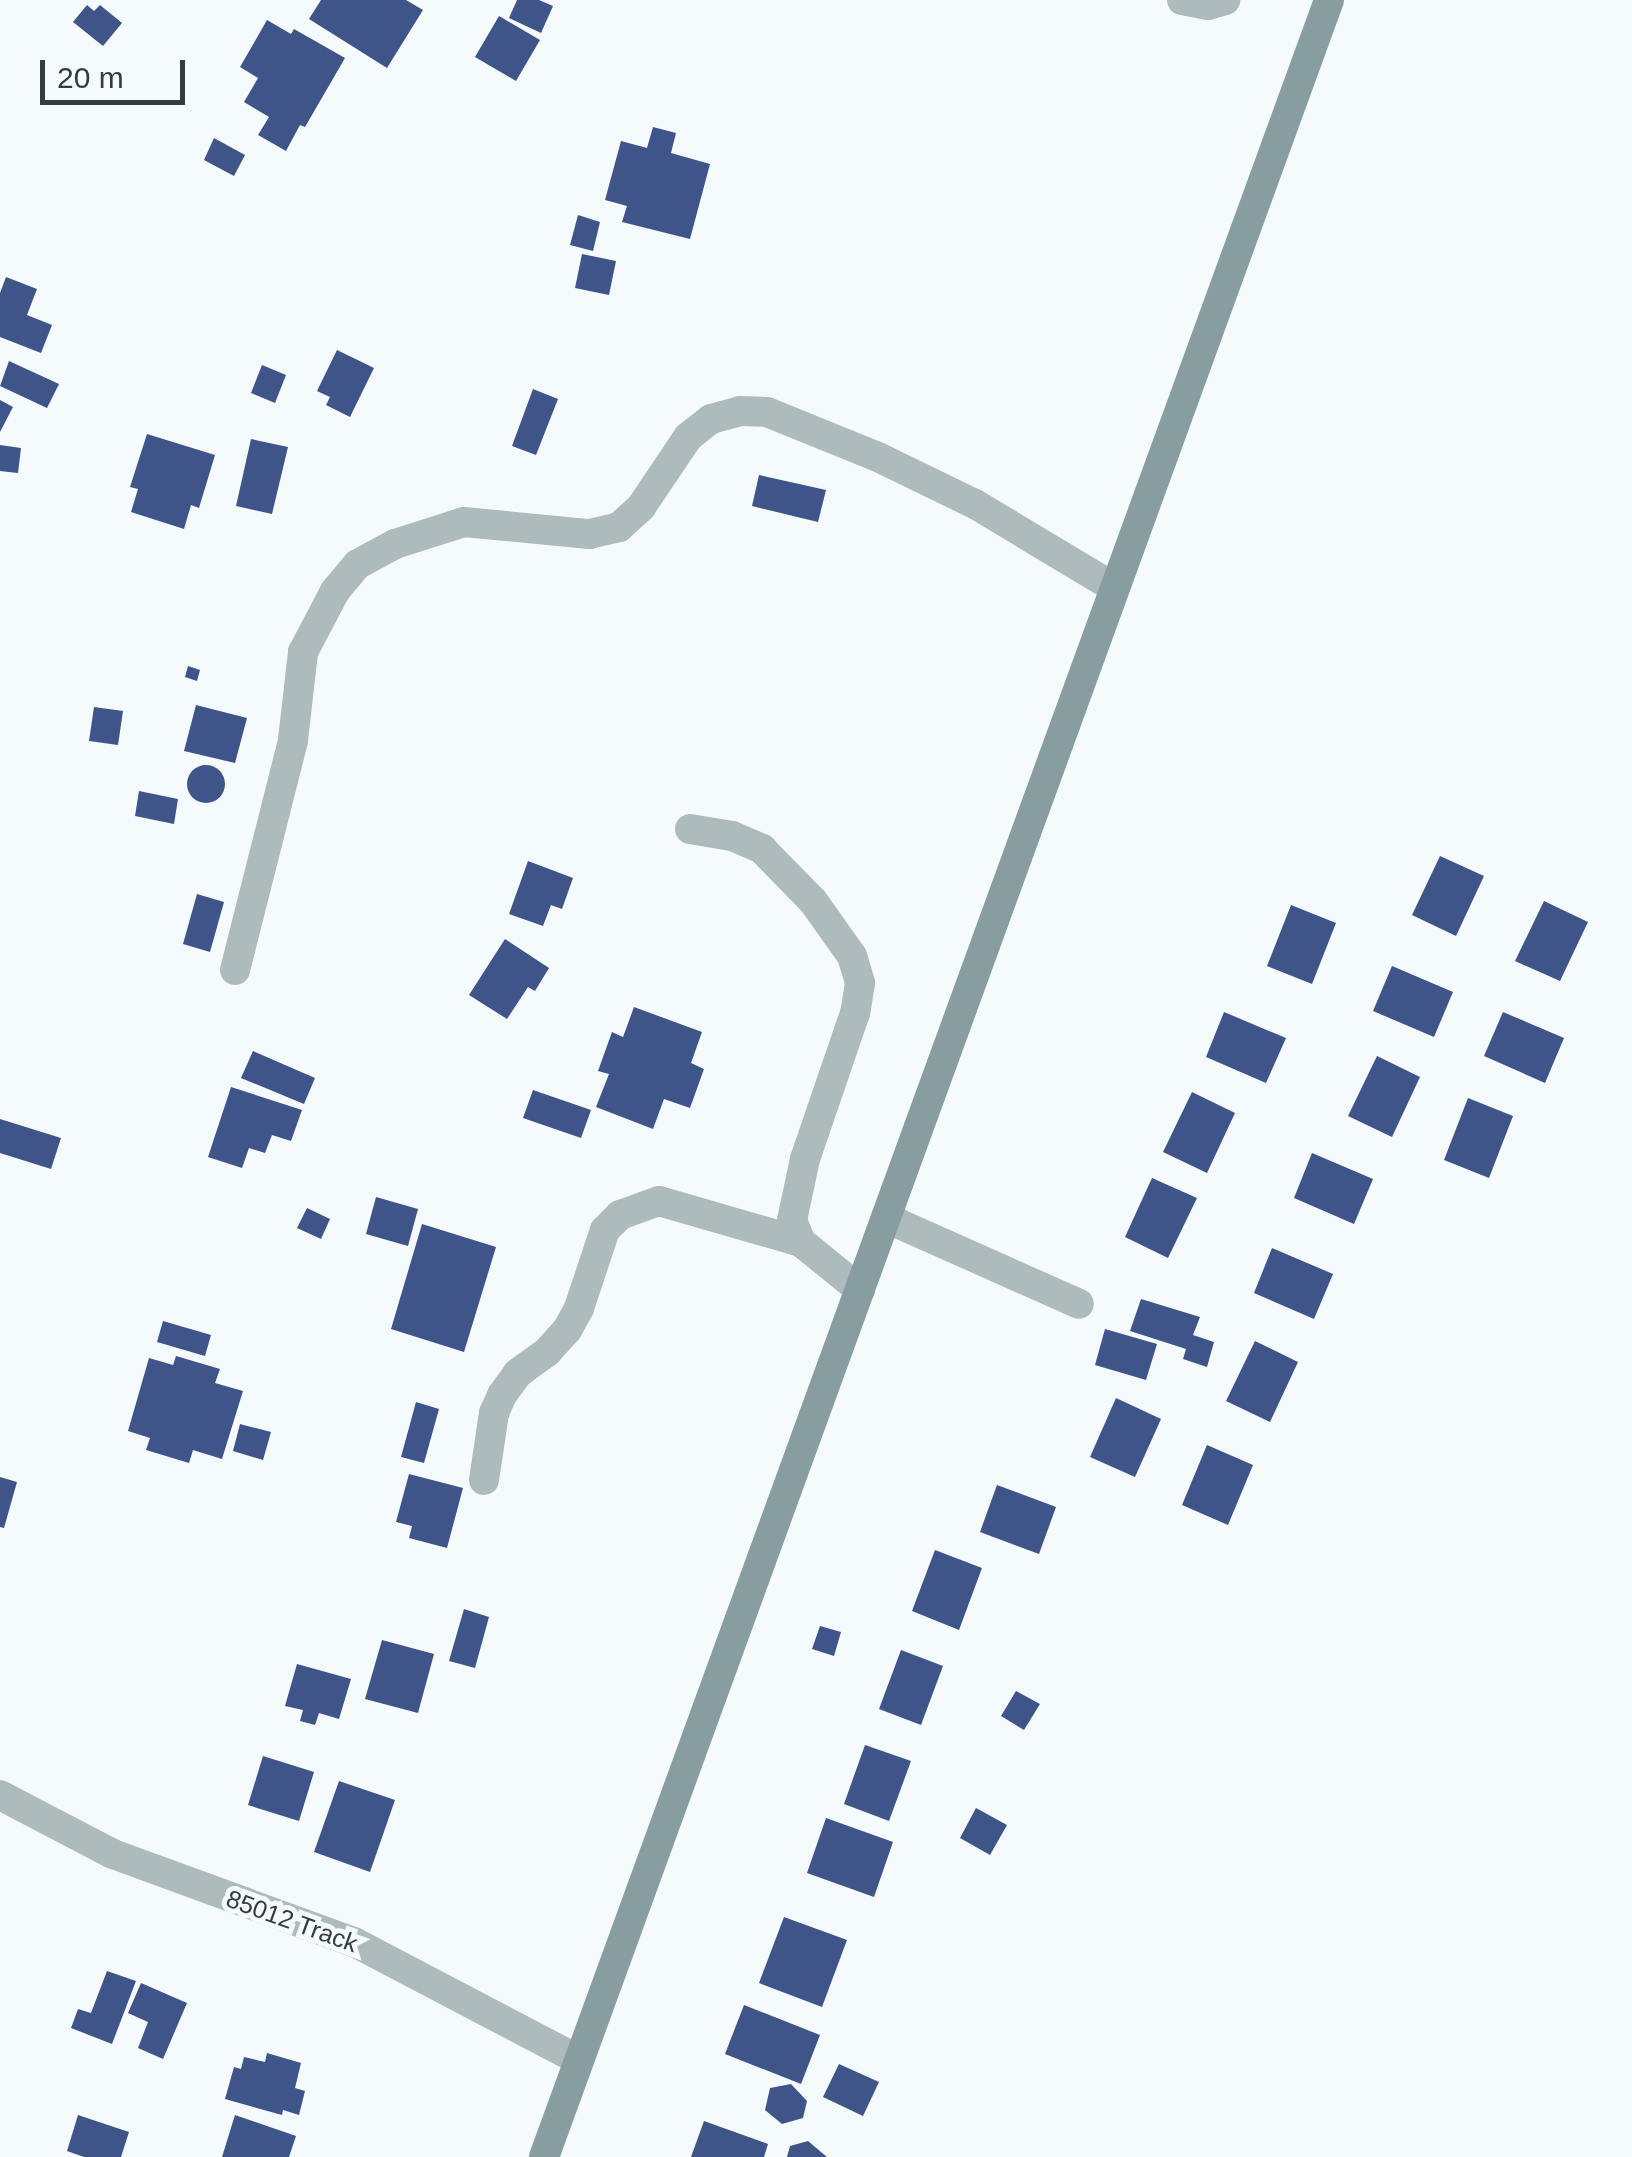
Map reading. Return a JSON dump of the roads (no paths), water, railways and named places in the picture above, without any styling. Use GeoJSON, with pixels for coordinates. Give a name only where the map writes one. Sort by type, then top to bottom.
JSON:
{"type":"FeatureCollection","features":[{"type":"Feature","properties":{"kind":"street"},"geometry":{"type":"LineString","coordinates":[[1182,0],[1208,5],[1225,0]]}},
{"type":"Feature","properties":{"kind":"street"},"geometry":{"type":"LineString","coordinates":[[544,2157],[1329,0]]}},
{"type":"Feature","properties":{"kind":"street"},"geometry":{"type":"LineString","coordinates":[[234,970],[293,740],[303,652],[335,591],[358,564],[395,544],[464,522],[589,534],[619,527],[641,507],[664,468],[699,428],[711,419],[740,411],[767,412],[878,457],[975,504],[1115,588]]}},
{"type":"Feature","properties":{"kind":"street"},"geometry":{"type":"LineString","coordinates":[[690,829],[732,836],[762,850],[813,901],[852,956],[860,983],[844,1050],[793,1198],[792,1220],[801,1242]]}},
{"type":"Feature","properties":{"kind":"street"},"geometry":{"type":"LineString","coordinates":[[484,1480],[494,1413],[502,1395],[518,1373],[547,1352],[567,1330],[579,1308],[605,1230],[620,1215],[659,1201],[801,1242],[860,1290]]}},
{"type":"Feature","properties":{"kind":"street"},"geometry":{"type":"LineString","coordinates":[[886,1218],[1079,1304]]}},
{"type":"Feature","properties":{"kind":"street","name":"85012 Track"},"geometry":{"type":"LineString","coordinates":[[0,1796],[113,1854],[354,1942],[579,2060]]}}]}
